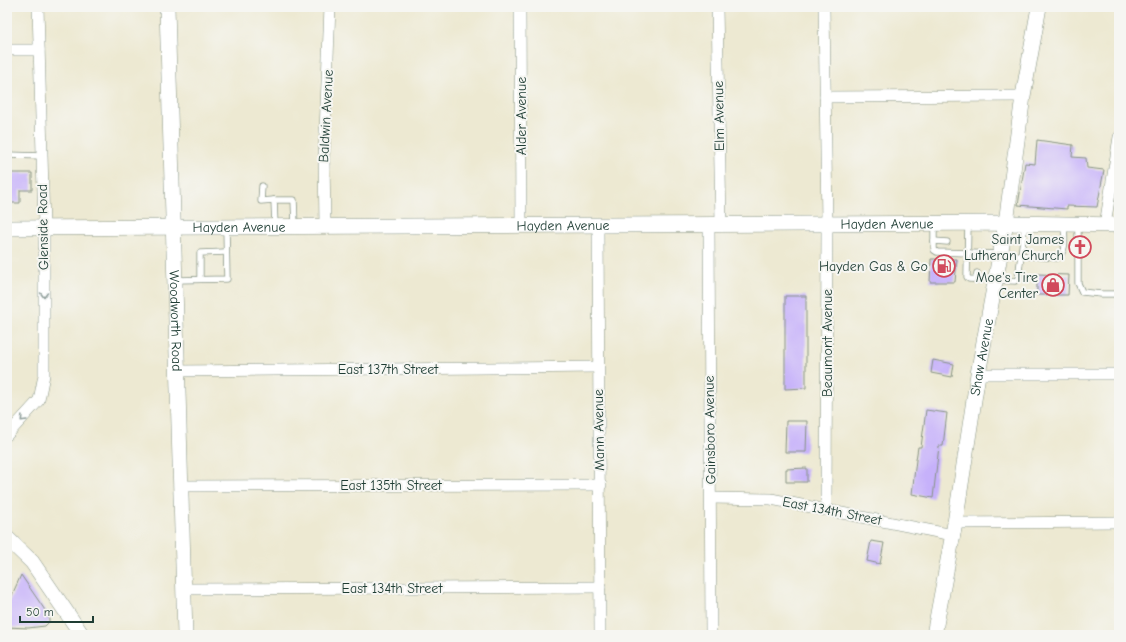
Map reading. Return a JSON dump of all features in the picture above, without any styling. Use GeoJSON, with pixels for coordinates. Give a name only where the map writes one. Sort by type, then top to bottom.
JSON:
{"type":"FeatureCollection","features":[{"type":"Feature","properties":{"kind":"street","name":"Glenside Road"},"geometry":{"type":"LineString","coordinates":[[7,435],[39,400],[44,375],[44,228],[38,7]]}},
{"type":"Feature","properties":{"kind":"street","name":"Woodworth Road"},"geometry":{"type":"LineString","coordinates":[[167,7],[185,635]]}},
{"type":"Feature","properties":{"kind":"street","name":"Baldwin Avenue"},"geometry":{"type":"LineString","coordinates":[[325,226],[324,157],[330,7]]}},
{"type":"Feature","properties":{"kind":"street","name":"Alder Avenue"},"geometry":{"type":"LineString","coordinates":[[520,7],[521,225]]}},
{"type":"Feature","properties":{"kind":"street","name":"Elm Avenue"},"geometry":{"type":"LineString","coordinates":[[715,225],[717,7]]}},
{"type":"Feature","properties":{"kind":"street","name":"Beaumont Avenue"},"geometry":{"type":"LineString","coordinates":[[824,7],[827,224],[826,510]]}},
{"type":"Feature","properties":{"kind":"street","name":"Shaw Avenue"},"geometry":{"type":"LineString","coordinates":[[934,635],[954,529],[978,374],[1006,223],[1024,96],[1039,7]]}},
{"type":"Feature","properties":{"kind":"street"},"geometry":{"type":"LineString","coordinates":[[7,50],[39,50]]}},
{"type":"Feature","properties":{"kind":"street"},"geometry":{"type":"LineString","coordinates":[[825,98],[1024,96]]}},
{"type":"Feature","properties":{"kind":"street"},"geometry":{"type":"LineString","coordinates":[[1112,225],[1119,137]]}},
{"type":"Feature","properties":{"kind":"street","name":"Hayden Avenue"},"geometry":{"type":"LineString","coordinates":[[7,228],[934,223],[1112,225]]}},
{"type":"Feature","properties":{"kind":"street","name":"Mann Avenue"},"geometry":{"type":"LineString","coordinates":[[598,225],[598,367],[601,485],[600,635]]}},
{"type":"Feature","properties":{"kind":"street","name":"Gainsboro Avenue"},"geometry":{"type":"LineString","coordinates":[[711,635],[711,498],[715,225]]}},
{"type":"Feature","properties":{"kind":"street","name":"East 137th Street"},"geometry":{"type":"LineString","coordinates":[[178,371],[598,367]]}},
{"type":"Feature","properties":{"kind":"street"},"geometry":{"type":"LineString","coordinates":[[978,374],[1119,374]]}},
{"type":"Feature","properties":{"kind":"street","name":"East 135th Street"},"geometry":{"type":"LineString","coordinates":[[181,486],[601,485]]}},
{"type":"Feature","properties":{"kind":"street","name":"East 134th Street"},"geometry":{"type":"LineString","coordinates":[[711,498],[771,499],[826,510],[954,529],[1119,522]]}},
{"type":"Feature","properties":{"kind":"street"},"geometry":{"type":"LineString","coordinates":[[7,538],[32,562],[82,635]]}},
{"type":"Feature","properties":{"kind":"street","name":"East 134th Street"},"geometry":{"type":"LineString","coordinates":[[184,589],[600,587]]}},
{"type":"Feature","properties":{"kind":"lane"},"geometry":{"type":"LineString","coordinates":[[7,155],[42,156]]}},
{"type":"Feature","properties":{"kind":"lane"},"geometry":{"type":"LineString","coordinates":[[262,186],[261,201],[294,200],[295,226]]}},
{"type":"Feature","properties":{"kind":"lane"},"geometry":{"type":"LineString","coordinates":[[274,200],[275,226]]}},
{"type":"Feature","properties":{"kind":"lane"},"geometry":{"type":"LineString","coordinates":[[934,223],[934,250],[937,252],[967,253],[979,256],[1000,254],[1057,258],[1061,255],[1071,224]]}},
{"type":"Feature","properties":{"kind":"lane"},"geometry":{"type":"LineString","coordinates":[[968,223],[964,242],[967,253],[967,277],[969,279],[976,280],[1015,282],[1018,279],[1025,223]]}},
{"type":"Feature","properties":{"kind":"lane"},"geometry":{"type":"LineString","coordinates":[[1071,224],[1078,283],[1082,292],[1119,294]]}},
{"type":"Feature","properties":{"kind":"lane"},"geometry":{"type":"LineString","coordinates":[[176,280],[227,278],[226,227]]}},
{"type":"Feature","properties":{"kind":"lane"},"geometry":{"type":"LineString","coordinates":[[934,241],[947,242]]}},
{"type":"Feature","properties":{"kind":"lane"},"geometry":{"type":"LineString","coordinates":[[200,279],[200,253],[226,252]]}},
{"type":"Feature","properties":{"kind":"lane"},"geometry":{"type":"LineString","coordinates":[[976,280],[977,273]]}},
{"type":"Feature","properties":{"kind":"building"},"geometry":{"type":"Polygon","coordinates":[[[1037,140],[1073,145],[1072,157],[1086,158],[1087,168],[1104,170],[1097,207],[1067,206],[1067,209],[1018,205],[1025,163],[1035,164],[1037,140]]]}},
{"type":"Feature","properties":{"kind":"building"},"geometry":{"type":"Polygon","coordinates":[[[7,173],[32,173],[32,190],[20,190],[20,203],[7,203],[7,173]]]}},
{"type":"Feature","properties":{"kind":"building","name":"Hayden Gas & Go"},"geometry":{"type":"Polygon","coordinates":[[[931,259],[957,259],[955,282],[930,282],[931,259]]]}},
{"type":"Feature","properties":{"kind":"building","name":"Moe's Tire Center"},"geometry":{"type":"Polygon","coordinates":[[[1037,274],[1069,275],[1068,295],[1037,295],[1037,274]]]}},
{"type":"Feature","properties":{"kind":"building"},"geometry":{"type":"Polygon","coordinates":[[[785,296],[806,296],[806,388],[785,389],[785,296]]]}},
{"type":"Feature","properties":{"kind":"building"},"geometry":{"type":"Polygon","coordinates":[[[933,360],[954,364],[952,377],[931,373],[933,360]]]}},
{"type":"Feature","properties":{"kind":"building"},"geometry":{"type":"Polygon","coordinates":[[[926,410],[947,413],[943,446],[939,446],[933,498],[912,494],[918,447],[921,447],[926,410]]]}},
{"type":"Feature","properties":{"kind":"building"},"geometry":{"type":"Polygon","coordinates":[[[786,421],[807,421],[806,452],[785,452],[786,421]]]}},
{"type":"Feature","properties":{"kind":"building"},"geometry":{"type":"Polygon","coordinates":[[[807,468],[807,482],[786,482],[786,469],[807,468]]]}},
{"type":"Feature","properties":{"kind":"building"},"geometry":{"type":"Polygon","coordinates":[[[871,541],[884,543],[880,564],[867,561],[871,541]]]}},
{"type":"Feature","properties":{"kind":"building"},"geometry":{"type":"Polygon","coordinates":[[[21,575],[49,616],[49,622],[45,626],[28,628],[7,627],[7,606],[21,575]]]}},
{"type":"Feature","properties":{"kind":"place","name":"Saint James Lutheran Church"},"geometry":{"type":"Point","coordinates":[1080,247]}},
{"type":"Feature","properties":{"kind":"place","name":"Hayden Gas & Go"},"geometry":{"type":"Point","coordinates":[944,266]}},
{"type":"Feature","properties":{"kind":"place","name":"Moe's Tire Center"},"geometry":{"type":"Point","coordinates":[1053,285]}}]}
